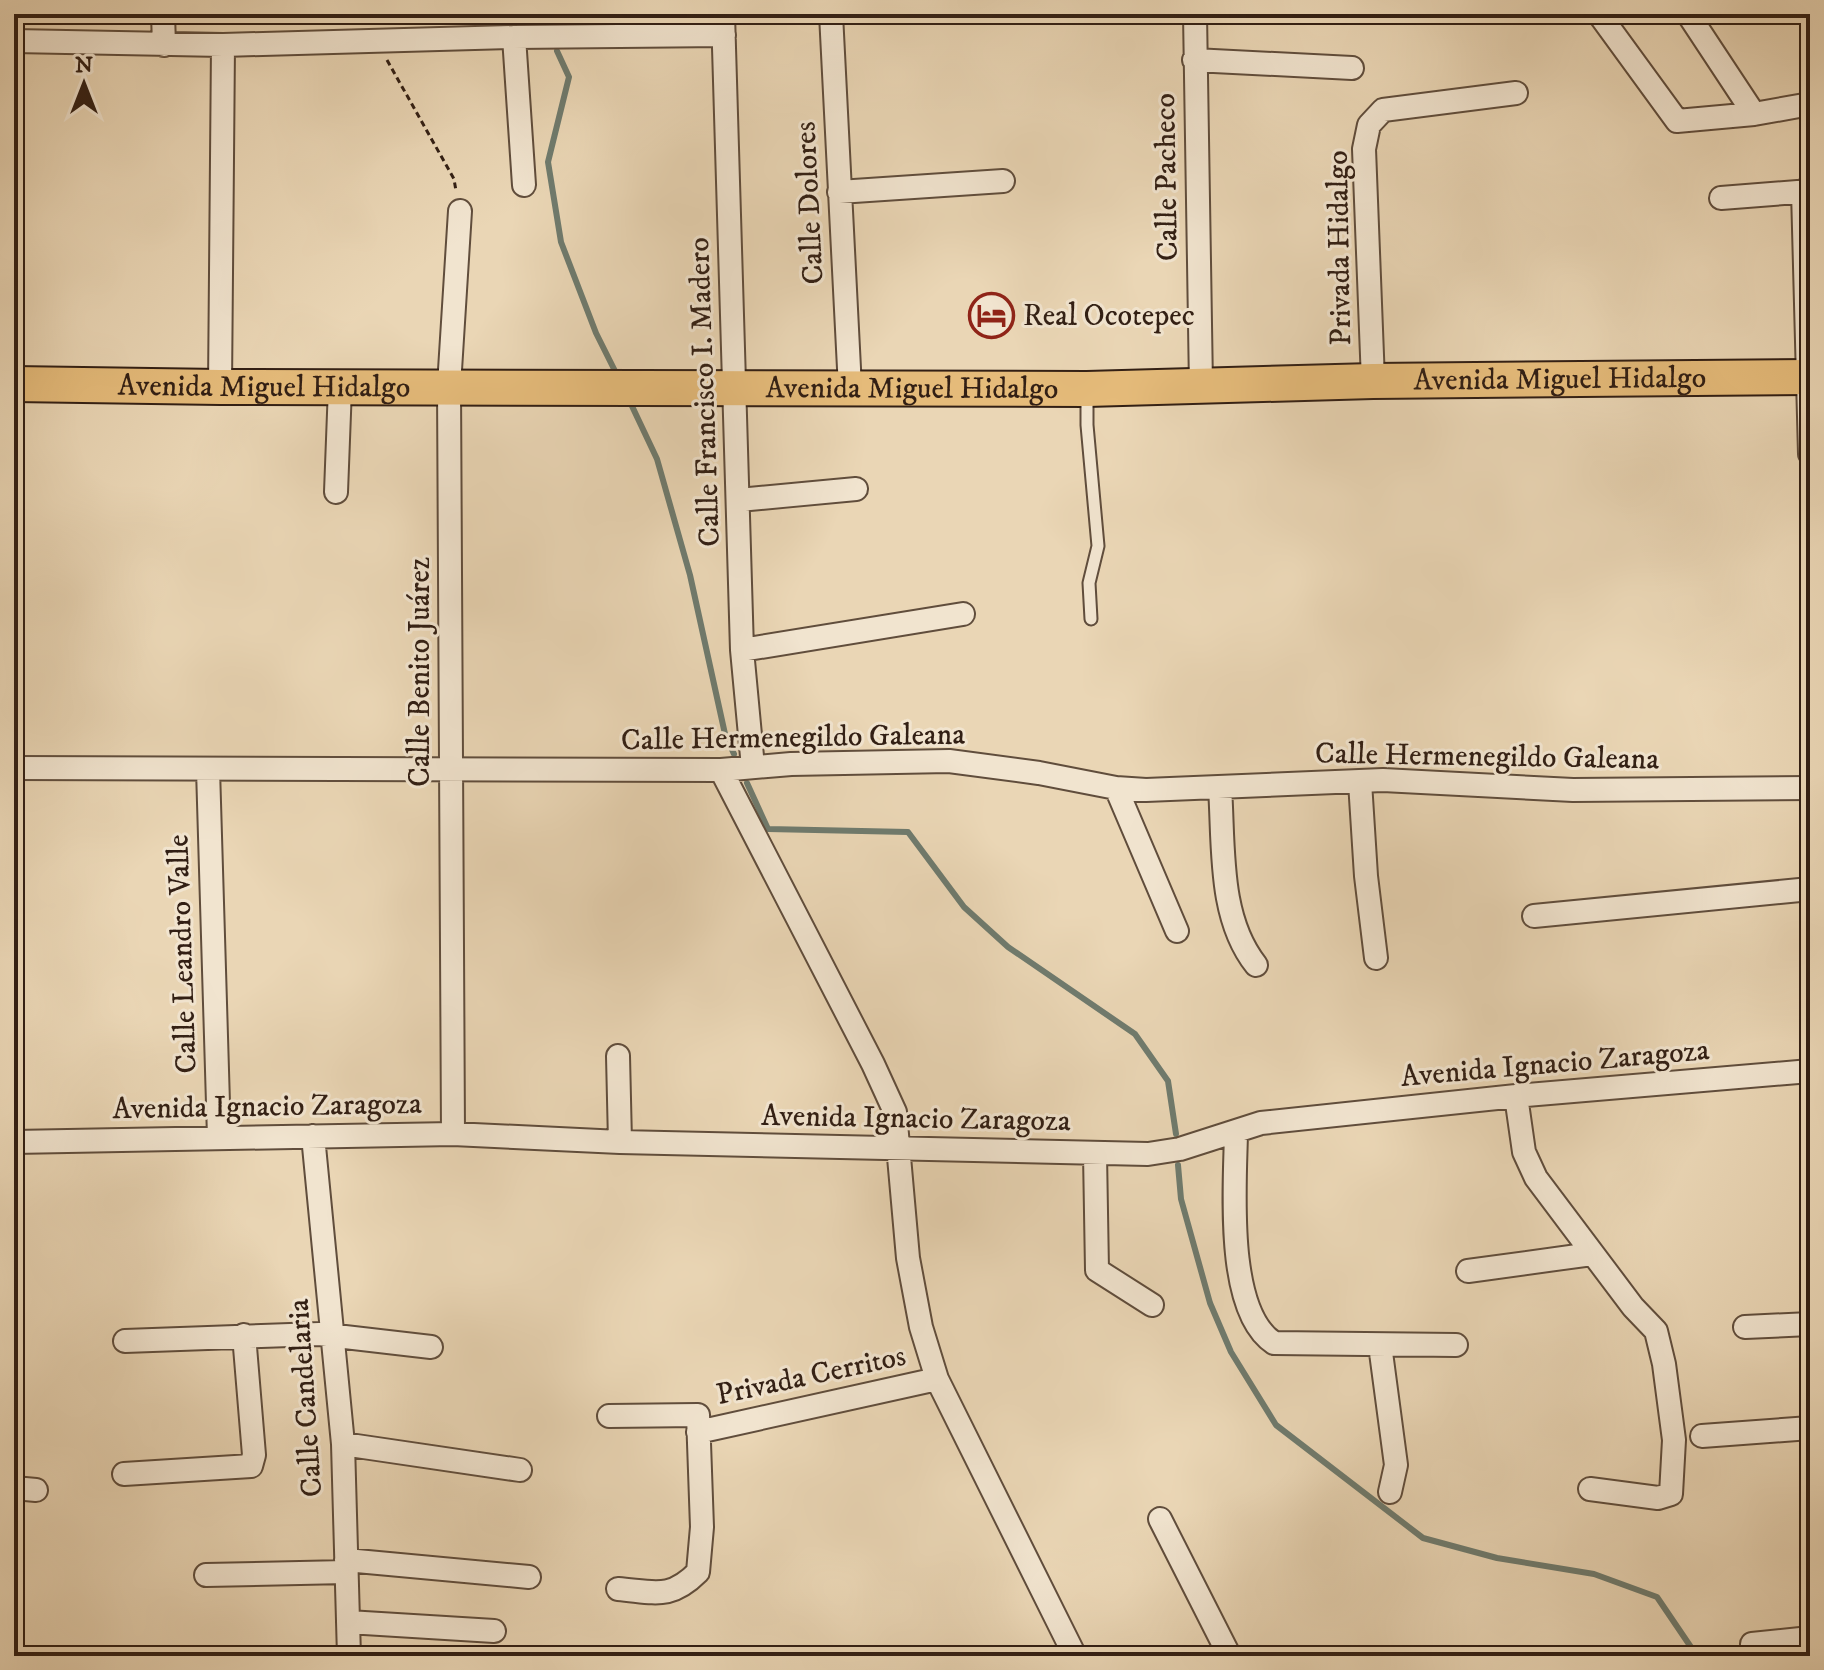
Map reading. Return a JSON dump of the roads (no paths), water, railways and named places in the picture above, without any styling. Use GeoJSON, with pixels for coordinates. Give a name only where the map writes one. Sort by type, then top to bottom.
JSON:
{"type":"FeatureCollection","features":[{"type":"Feature","properties":{"kind":"main road","name":"Avenida Miguel Hidalgo"},"geometry":{"type":"LineString","coordinates":[[14,384],[1087,389],[1373,381],[1809,377]]}},
{"type":"Feature","properties":{"kind":"street"},"geometry":{"type":"LineString","coordinates":[[163,14],[164,45]]}},
{"type":"Feature","properties":{"kind":"street","name":"Calle Dolores"},"geometry":{"type":"LineString","coordinates":[[831,14],[850,388]]}},
{"type":"Feature","properties":{"kind":"street","name":"Calle Pacheco"},"geometry":{"type":"LineString","coordinates":[[1195,14],[1201,386]]}},
{"type":"Feature","properties":{"kind":"street"},"geometry":{"type":"LineString","coordinates":[[1599,14],[1677,121],[1754,114],[1810,104]]}},
{"type":"Feature","properties":{"kind":"street"},"geometry":{"type":"LineString","coordinates":[[1688,14],[1754,114]]}},
{"type":"Feature","properties":{"kind":"street"},"geometry":{"type":"LineString","coordinates":[[14,41],[223,45],[514,37],[724,25]]}},
{"type":"Feature","properties":{"kind":"street","name":"Calle Francisco I. Madero"},"geometry":{"type":"LineString","coordinates":[[724,25],[742,650],[753,767]]}},
{"type":"Feature","properties":{"kind":"street"},"geometry":{"type":"LineString","coordinates":[[514,37],[524,185]]}},
{"type":"Feature","properties":{"kind":"street"},"geometry":{"type":"LineString","coordinates":[[220,387],[223,45]]}},
{"type":"Feature","properties":{"kind":"street"},"geometry":{"type":"LineString","coordinates":[[1194,60],[1352,68]]}},
{"type":"Feature","properties":{"kind":"street","name":"Privada Hidalgo"},"geometry":{"type":"LineString","coordinates":[[1373,381],[1364,149],[1369,125],[1383,110],[1516,93]]}},
{"type":"Feature","properties":{"kind":"street"},"geometry":{"type":"LineString","coordinates":[[839,192],[1003,181]]}},
{"type":"Feature","properties":{"kind":"street"},"geometry":{"type":"LineString","coordinates":[[1721,198],[1807,191],[1810,454]]}},
{"type":"Feature","properties":{"kind":"street","name":"Calle Benito Juárez"},"geometry":{"type":"LineString","coordinates":[[453,1134],[449,386],[460,211]]}},
{"type":"Feature","properties":{"kind":"street"},"geometry":{"type":"LineString","coordinates":[[336,492],[340,387]]}},
{"type":"Feature","properties":{"kind":"street"},"geometry":{"type":"LineString","coordinates":[[739,500],[856,489]]}},
{"type":"Feature","properties":{"kind":"street"},"geometry":{"type":"LineString","coordinates":[[742,650],[963,614]]}},
{"type":"Feature","properties":{"kind":"street","name":"Calle Hermenegildo Galeana"},"geometry":{"type":"LineString","coordinates":[[14,768],[721,770],[949,761],[1039,773],[1116,788],[1220,788],[1383,780],[1573,790],[1810,788]]}},
{"type":"Feature","properties":{"kind":"street","name":"Calle Leandro Valle"},"geometry":{"type":"LineString","coordinates":[[208,769],[219,1137]]}},
{"type":"Feature","properties":{"kind":"street"},"geometry":{"type":"LineString","coordinates":[[721,770],[895,1112],[908,1258],[921,1327],[937,1379],[1075,1656]]}},
{"type":"Feature","properties":{"kind":"street"},"geometry":{"type":"LineString","coordinates":[[1360,782],[1366,876],[1376,958]]}},
{"type":"Feature","properties":{"kind":"street"},"geometry":{"type":"LineString","coordinates":[[1116,788],[1177,931]]}},
{"type":"Feature","properties":{"kind":"street"},"geometry":{"type":"LineString","coordinates":[[1220,788],[1226,882],[1233,918],[1239,942],[1256,965]]}},
{"type":"Feature","properties":{"kind":"street"},"geometry":{"type":"LineString","coordinates":[[1534,916],[1810,889]]}},
{"type":"Feature","properties":{"kind":"street"},"geometry":{"type":"LineString","coordinates":[[618,1056],[620,1142]]}},
{"type":"Feature","properties":{"kind":"street","name":"Avenida Ignacio Zaragoza"},"geometry":{"type":"LineString","coordinates":[[14,1142],[453,1134],[620,1142],[1148,1154],[1180,1149],[1261,1123],[1516,1096],[1810,1071]]}},
{"type":"Feature","properties":{"kind":"street"},"geometry":{"type":"LineString","coordinates":[[1516,1096],[1524,1152],[1536,1178],[1633,1307],[1656,1331],[1664,1364],[1674,1440],[1671,1494],[1658,1498],[1590,1489]]}},
{"type":"Feature","properties":{"kind":"street"},"geometry":{"type":"LineString","coordinates":[[1236,1133],[1239,1275],[1246,1300],[1262,1335],[1274,1343],[1456,1345]]}},
{"type":"Feature","properties":{"kind":"street","name":"Calle Candelaria"},"geometry":{"type":"LineString","coordinates":[[313,1136],[343,1444],[349,1656]]}},
{"type":"Feature","properties":{"kind":"street"},"geometry":{"type":"LineString","coordinates":[[1095,1154],[1097,1270],[1152,1305]]}},
{"type":"Feature","properties":{"kind":"street"},"geometry":{"type":"LineString","coordinates":[[1468,1271],[1592,1254]]}},
{"type":"Feature","properties":{"kind":"street"},"geometry":{"type":"LineString","coordinates":[[1745,1327],[1810,1324]]}},
{"type":"Feature","properties":{"kind":"street"},"geometry":{"type":"LineString","coordinates":[[124,1474],[251,1466],[254,1455],[244,1335]]}},
{"type":"Feature","properties":{"kind":"street"},"geometry":{"type":"LineString","coordinates":[[125,1341],[244,1335],[333,1335],[431,1347]]}},
{"type":"Feature","properties":{"kind":"street"},"geometry":{"type":"LineString","coordinates":[[1380,1345],[1396,1465],[1390,1492]]}},
{"type":"Feature","properties":{"kind":"street","name":"Privada Cerritos"},"geometry":{"type":"LineString","coordinates":[[698,1432],[937,1379]]}},
{"type":"Feature","properties":{"kind":"street","name":"Privada Cerritos"},"geometry":{"type":"LineString","coordinates":[[609,1416],[698,1415],[702,1527],[698,1572],[682,1589],[665,1592],[618,1589]]}},
{"type":"Feature","properties":{"kind":"street"},"geometry":{"type":"LineString","coordinates":[[1702,1436],[1810,1428]]}},
{"type":"Feature","properties":{"kind":"street"},"geometry":{"type":"LineString","coordinates":[[343,1444],[520,1470]]}},
{"type":"Feature","properties":{"kind":"street"},"geometry":{"type":"LineString","coordinates":[[1160,1519],[1224,1654]]}},
{"type":"Feature","properties":{"kind":"street"},"geometry":{"type":"LineString","coordinates":[[206,1575],[346,1566],[529,1577]]}},
{"type":"Feature","properties":{"kind":"street"},"geometry":{"type":"LineString","coordinates":[[348,1622],[494,1631]]}},
{"type":"Feature","properties":{"kind":"street"},"geometry":{"type":"LineString","coordinates":[[1752,1644],[1810,1638]]}},
{"type":"Feature","properties":{"kind":"lane"},"geometry":{"type":"LineString","coordinates":[[1087,389],[1087,425],[1098,546],[1089,583],[1091,619]]}},
{"type":"Feature","properties":{"kind":"waterway"},"geometry":{"type":"LineString","coordinates":[[539,14],[544,23]]}},
{"type":"Feature","properties":{"kind":"waterway"},"geometry":{"type":"LineString","coordinates":[[557,51],[569,77],[548,162],[561,242],[596,333],[615,371]]}},
{"type":"Feature","properties":{"kind":"waterway"},"geometry":{"type":"LineString","coordinates":[[631,404],[657,459],[690,575],[725,734],[734,754]]}},
{"type":"Feature","properties":{"kind":"waterway"},"geometry":{"type":"LineString","coordinates":[[747,783],[768,829],[908,832],[964,907],[1008,947],[1135,1034],[1168,1081],[1176,1134]]}},
{"type":"Feature","properties":{"kind":"waterway"},"geometry":{"type":"LineString","coordinates":[[1178,1165],[1181,1199],[1210,1303],[1231,1352],[1276,1425],[1423,1538],[1497,1558],[1594,1574],[1657,1597],[1697,1656]]}},
{"type":"Feature","properties":{"kind":"place","name":"Real Ocotepec"},"geometry":{"type":"Point","coordinates":[992,316]}}]}
